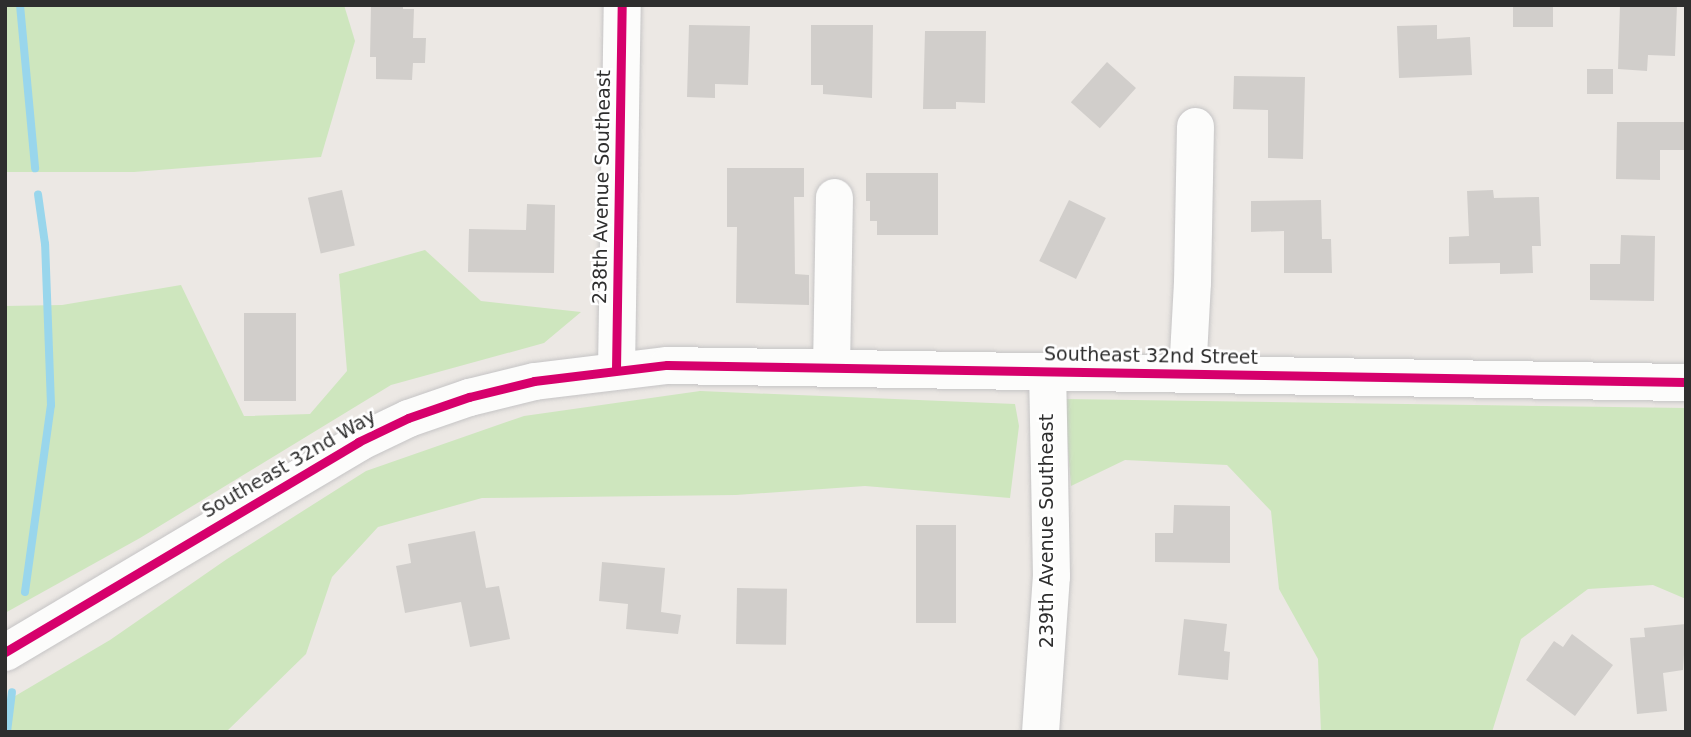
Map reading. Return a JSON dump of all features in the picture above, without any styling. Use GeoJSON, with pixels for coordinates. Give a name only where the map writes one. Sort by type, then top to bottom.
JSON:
{"type":"FeatureCollection","features":[{"type":"Feature","properties":{"kind":"street","name":"238th Avenue Southeast"},"geometry":{"type":"LineString","coordinates":[[616,369],[622,5]]}},
{"type":"Feature","properties":{"kind":"street"},"geometry":{"type":"LineString","coordinates":[[1186,374],[1192,282],[1195,126]]}},
{"type":"Feature","properties":{"kind":"street"},"geometry":{"type":"LineString","coordinates":[[831,367],[834,197]]}},
{"type":"Feature","properties":{"kind":"street","name":"Southeast 32nd Street"},"geometry":{"type":"LineString","coordinates":[[616,369],[667,365],[1686,382]]}},
{"type":"Feature","properties":{"kind":"street","name":"Southeast 32nd Way"},"geometry":{"type":"LineString","coordinates":[[5,652],[262,497],[358,442],[408,418],[469,397],[521,384],[616,369]]}},
{"type":"Feature","properties":{"kind":"street","name":"239th Avenue Southeast"},"geometry":{"type":"LineString","coordinates":[[1040,732],[1051,576],[1046,371]]}},
{"type":"Feature","properties":{"kind":"green space"},"geometry":{"type":"Polygon","coordinates":[[[5,5],[344,5],[355,41],[321,157],[134,172],[5,172],[5,5]]]}},
{"type":"Feature","properties":{"kind":"green space"},"geometry":{"type":"Polygon","coordinates":[[[425,250],[481,301],[581,312],[544,343],[391,385],[140,538],[5,613],[5,306],[62,305],[181,285],[244,416],[310,414],[347,371],[339,274],[425,250]]]}},
{"type":"Feature","properties":{"kind":"green space"},"geometry":{"type":"Polygon","coordinates":[[[700,391],[1015,404],[1019,426],[1010,498],[865,486],[736,495],[482,498],[378,527],[332,577],[306,654],[226,732],[5,732],[5,702],[110,640],[227,559],[366,471],[524,416],[700,391]]]}},
{"type":"Feature","properties":{"kind":"green space"},"geometry":{"type":"Polygon","coordinates":[[[1064,399],[1686,408],[1686,599],[1653,585],[1588,589],[1521,639],[1492,732],[1321,732],[1318,659],[1279,589],[1271,511],[1227,465],[1125,460],[1071,486],[1064,399]]]}},
{"type":"Feature","properties":{"kind":"building"},"geometry":{"type":"Polygon","coordinates":[[[371,5],[403,5],[403,9],[414,9],[413,38],[426,38],[425,63],[413,63],[412,80],[376,79],[376,57],[370,57],[371,5]]]}},
{"type":"Feature","properties":{"kind":"building"},"geometry":{"type":"Polygon","coordinates":[[[1513,5],[1553,5],[1553,27],[1513,27],[1513,5]]]}},
{"type":"Feature","properties":{"kind":"building"},"geometry":{"type":"Polygon","coordinates":[[[1620,5],[1677,5],[1675,56],[1648,55],[1647,71],[1618,69],[1620,5]]]}},
{"type":"Feature","properties":{"kind":"building"},"geometry":{"type":"Polygon","coordinates":[[[689,25],[750,26],[748,85],[715,84],[715,98],[687,97],[689,25]]]}},
{"type":"Feature","properties":{"kind":"building"},"geometry":{"type":"Polygon","coordinates":[[[811,25],[873,25],[872,98],[823,94],[823,85],[811,85],[811,25]]]}},
{"type":"Feature","properties":{"kind":"building"},"geometry":{"type":"Polygon","coordinates":[[[1437,25],[1437,39],[1470,37],[1472,75],[1399,78],[1397,26],[1437,25]]]}},
{"type":"Feature","properties":{"kind":"building"},"geometry":{"type":"Polygon","coordinates":[[[925,31],[986,31],[985,103],[956,102],[956,109],[923,109],[925,31]]]}},
{"type":"Feature","properties":{"kind":"building"},"geometry":{"type":"Polygon","coordinates":[[[1107,62],[1136,88],[1100,128],[1071,102],[1107,62]]]}},
{"type":"Feature","properties":{"kind":"building"},"geometry":{"type":"Polygon","coordinates":[[[1587,69],[1613,69],[1613,94],[1587,94],[1587,69]]]}},
{"type":"Feature","properties":{"kind":"building"},"geometry":{"type":"Polygon","coordinates":[[[1234,76],[1305,77],[1303,159],[1268,158],[1268,110],[1233,109],[1234,76]]]}},
{"type":"Feature","properties":{"kind":"building"},"geometry":{"type":"Polygon","coordinates":[[[1617,122],[1686,122],[1686,150],[1660,150],[1660,180],[1616,179],[1617,122]]]}},
{"type":"Feature","properties":{"kind":"building"},"geometry":{"type":"Polygon","coordinates":[[[727,168],[804,168],[804,197],[794,197],[795,274],[809,275],[809,305],[736,303],[737,227],[727,227],[727,168]]]}},
{"type":"Feature","properties":{"kind":"building"},"geometry":{"type":"Polygon","coordinates":[[[866,173],[938,173],[938,235],[877,235],[877,221],[870,221],[870,201],[866,201],[866,173]]]}},
{"type":"Feature","properties":{"kind":"building"},"geometry":{"type":"Polygon","coordinates":[[[342,190],[355,246],[321,253],[308,198],[342,190]]]}},
{"type":"Feature","properties":{"kind":"building"},"geometry":{"type":"Polygon","coordinates":[[[1493,190],[1494,198],[1539,197],[1541,246],[1532,246],[1533,273],[1500,274],[1500,263],[1449,264],[1449,237],[1469,236],[1467,191],[1493,190]]]}},
{"type":"Feature","properties":{"kind":"building"},"geometry":{"type":"Polygon","coordinates":[[[1069,200],[1106,218],[1076,279],[1039,261],[1069,200]]]}},
{"type":"Feature","properties":{"kind":"building"},"geometry":{"type":"Polygon","coordinates":[[[1321,200],[1322,239],[1331,239],[1332,273],[1284,273],[1284,231],[1251,232],[1251,201],[1321,200]]]}},
{"type":"Feature","properties":{"kind":"building"},"geometry":{"type":"Polygon","coordinates":[[[527,204],[555,205],[554,273],[468,272],[469,229],[526,230],[527,204]]]}},
{"type":"Feature","properties":{"kind":"building"},"geometry":{"type":"Polygon","coordinates":[[[1621,235],[1655,236],[1654,301],[1590,300],[1590,264],[1620,264],[1621,235]]]}},
{"type":"Feature","properties":{"kind":"building"},"geometry":{"type":"Polygon","coordinates":[[[244,313],[296,313],[296,401],[244,401],[244,313]]]}},
{"type":"Feature","properties":{"kind":"building"},"geometry":{"type":"Polygon","coordinates":[[[1174,505],[1230,506],[1230,563],[1155,562],[1155,533],[1173,533],[1174,505]]]}},
{"type":"Feature","properties":{"kind":"building"},"geometry":{"type":"Polygon","coordinates":[[[916,525],[956,525],[956,623],[916,623],[916,525]]]}},
{"type":"Feature","properties":{"kind":"building"},"geometry":{"type":"Polygon","coordinates":[[[475,531],[486,588],[499,586],[510,639],[470,647],[461,602],[405,613],[396,566],[411,563],[408,544],[475,531]]]}},
{"type":"Feature","properties":{"kind":"building"},"geometry":{"type":"Polygon","coordinates":[[[602,562],[665,568],[661,612],[681,615],[678,634],[626,629],[628,604],[599,601],[602,562]]]}},
{"type":"Feature","properties":{"kind":"building"},"geometry":{"type":"Polygon","coordinates":[[[737,588],[787,589],[786,645],[736,644],[737,588]]]}},
{"type":"Feature","properties":{"kind":"building"},"geometry":{"type":"Polygon","coordinates":[[[1184,619],[1227,624],[1224,651],[1230,652],[1228,680],[1178,675],[1184,619]]]}},
{"type":"Feature","properties":{"kind":"building"},"geometry":{"type":"Polygon","coordinates":[[[1686,624],[1683,670],[1663,673],[1667,711],[1637,714],[1630,638],[1645,637],[1644,628],[1686,624]]]}},
{"type":"Feature","properties":{"kind":"building"},"geometry":{"type":"Polygon","coordinates":[[[1572,634],[1613,665],[1575,716],[1526,680],[1554,641],[1563,647],[1572,634]]]}},
{"type":"Feature","properties":{"kind":"waterway"},"geometry":{"type":"LineString","coordinates":[[20,5],[35,168]]}},
{"type":"Feature","properties":{"kind":"waterway"},"geometry":{"type":"LineString","coordinates":[[25,592],[51,405],[45,244],[38,194]]}},
{"type":"Feature","properties":{"kind":"waterway"},"geometry":{"type":"LineString","coordinates":[[7,732],[12,692]]}},
{"type":"Feature","properties":{"kind":"cycle path"},"geometry":{"type":"LineString","coordinates":[[616,369],[622,5]]}},
{"type":"Feature","properties":{"kind":"cycle path"},"geometry":{"type":"LineString","coordinates":[[5,652],[358,442],[408,418],[469,397],[534,381],[667,365],[1686,382]]}}]}
